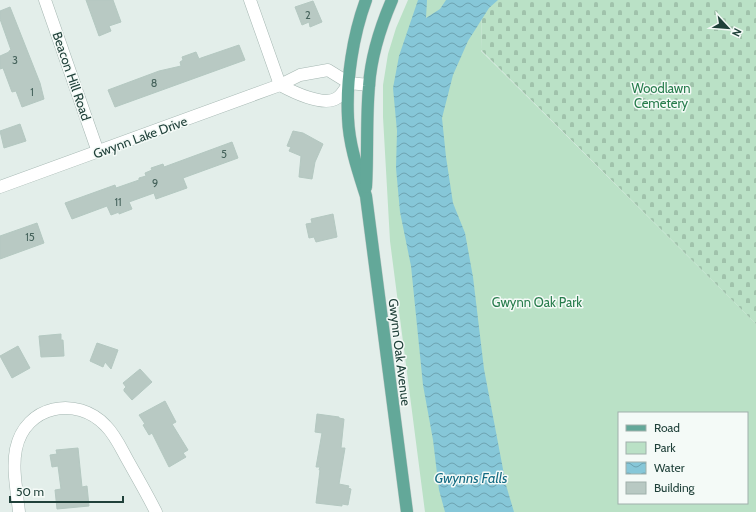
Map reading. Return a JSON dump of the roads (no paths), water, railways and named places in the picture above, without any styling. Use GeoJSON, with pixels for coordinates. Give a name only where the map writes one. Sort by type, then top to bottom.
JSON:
{"type":"FeatureCollection","features":[{"type":"Feature","properties":{"kind":"main road","name":"Gwynn Oak Avenue"},"geometry":{"type":"LineString","coordinates":[[366,0],[354,43],[349,83],[348,118],[353,154],[366,196]]}},
{"type":"Feature","properties":{"kind":"main road","name":"Gwynn Oak Avenue"},"geometry":{"type":"LineString","coordinates":[[392,0],[382,23],[375,48],[369,85],[366,196],[406,511]]}},
{"type":"Feature","properties":{"kind":"street","name":"Beacon Hill Road"},"geometry":{"type":"LineString","coordinates":[[45,0],[98,152]]}},
{"type":"Feature","properties":{"kind":"street"},"geometry":{"type":"LineString","coordinates":[[250,0],[280,85],[300,95],[327,101],[337,98],[349,83]]}},
{"type":"Feature","properties":{"kind":"street","name":"Gwynn Lake Drive"},"geometry":{"type":"LineString","coordinates":[[0,187],[280,85],[300,75],[328,70],[349,83],[369,85]]}},
{"type":"Feature","properties":{"kind":"street"},"geometry":{"type":"LineString","coordinates":[[19,512],[15,463],[19,440],[32,419],[43,412],[60,408],[84,410],[96,417],[106,426],[117,442],[156,512]]}},
{"type":"Feature","properties":{"kind":"water","name":"Gwynns Falls"},"geometry":{"type":"Polygon","coordinates":[[[418,0],[427,0],[426,18],[440,9],[446,0],[498,0],[489,8],[468,41],[453,75],[442,118],[453,203],[465,233],[473,277],[484,369],[506,485],[514,512],[445,512],[439,490],[433,440],[423,385],[411,266],[400,212],[396,168],[397,131],[393,88],[399,56],[418,0]]]}},
{"type":"Feature","properties":{"kind":"park label","name":"Woodlawn Cemetery"},"geometry":{"type":"Point","coordinates":[661,96]}},
{"type":"Feature","properties":{"kind":"park label","name":"Gwynn Oak Park"},"geometry":{"type":"Point","coordinates":[537,302]}}]}
